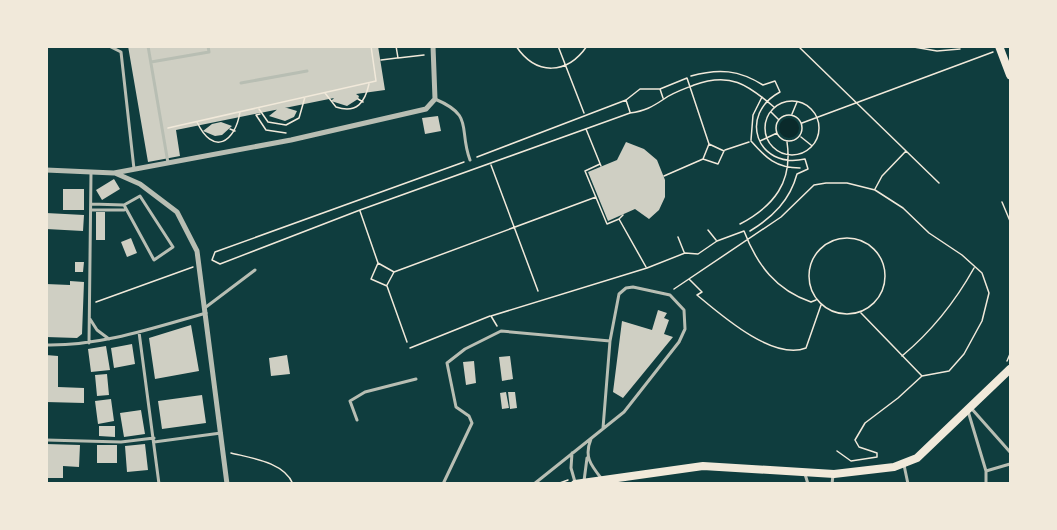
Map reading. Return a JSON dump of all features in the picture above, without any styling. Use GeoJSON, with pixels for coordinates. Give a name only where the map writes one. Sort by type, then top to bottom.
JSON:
{"type":"FeatureCollection","features":[{"type":"Feature","properties":{"kind":"main road"},"geometry":{"type":"LineString","coordinates":[[999,48],[1011,75]]}},
{"type":"Feature","properties":{"kind":"main road"},"geometry":{"type":"LineString","coordinates":[[577,482],[703,466],[751,467],[834,474],[878,470],[903,464],[917,458],[970,410],[1007,368]]}},
{"type":"Feature","properties":{"kind":"street"},"geometry":{"type":"LineString","coordinates":[[46,170],[114,173],[291,140],[426,110],[435,99],[434,46]]}},
{"type":"Feature","properties":{"kind":"street"},"geometry":{"type":"LineString","coordinates":[[114,173],[140,184],[177,212],[197,251],[227,483]]}},
{"type":"Feature","properties":{"kind":"lane"},"geometry":{"type":"LineString","coordinates":[[109,46],[121,52],[134,169]]}},
{"type":"Feature","properties":{"kind":"lane"},"geometry":{"type":"LineString","coordinates":[[148,46],[168,163]]}},
{"type":"Feature","properties":{"kind":"lane"},"geometry":{"type":"LineString","coordinates":[[151,62],[209,52],[208,46]]}},
{"type":"Feature","properties":{"kind":"lane"},"geometry":{"type":"LineString","coordinates":[[241,83],[307,71]]}},
{"type":"Feature","properties":{"kind":"lane"},"geometry":{"type":"LineString","coordinates":[[435,99],[450,105],[463,118],[470,160]]}},
{"type":"Feature","properties":{"kind":"lane"},"geometry":{"type":"LineString","coordinates":[[89,343],[91,173]]}},
{"type":"Feature","properties":{"kind":"lane"},"geometry":{"type":"LineString","coordinates":[[91,204],[124,205],[140,196],[173,247],[154,260],[124,210],[124,205]]}},
{"type":"Feature","properties":{"kind":"lane"},"geometry":{"type":"LineString","coordinates":[[91,210],[124,210]]}},
{"type":"Feature","properties":{"kind":"lane"},"geometry":{"type":"LineString","coordinates":[[46,345],[89,343],[109,339],[139,332],[206,310],[255,270]]}},
{"type":"Feature","properties":{"kind":"lane"},"geometry":{"type":"LineString","coordinates":[[534,483],[624,412],[679,342],[685,329],[686,318],[684,309],[670,295],[633,287],[620,294],[610,341],[603,428]]}},
{"type":"Feature","properties":{"kind":"lane"},"geometry":{"type":"LineString","coordinates":[[89,318],[97,330],[109,339]]}},
{"type":"Feature","properties":{"kind":"lane"},"geometry":{"type":"LineString","coordinates":[[443,483],[472,423],[469,416],[456,407],[447,363],[465,349],[501,331],[610,341]]}},
{"type":"Feature","properties":{"kind":"lane"},"geometry":{"type":"LineString","coordinates":[[139,332],[159,483]]}},
{"type":"Feature","properties":{"kind":"lane"},"geometry":{"type":"LineString","coordinates":[[357,420],[350,401],[365,392],[416,380]]}},
{"type":"Feature","properties":{"kind":"lane"},"geometry":{"type":"LineString","coordinates":[[970,410],[1011,452]]}},
{"type":"Feature","properties":{"kind":"lane"},"geometry":{"type":"LineString","coordinates":[[970,410],[986,471],[986,483]]}},
{"type":"Feature","properties":{"kind":"lane"},"geometry":{"type":"LineString","coordinates":[[46,440],[122,442],[221,433]]}},
{"type":"Feature","properties":{"kind":"lane"},"geometry":{"type":"LineString","coordinates":[[577,482],[592,437]]}},
{"type":"Feature","properties":{"kind":"lane"},"geometry":{"type":"LineString","coordinates":[[572,453],[570,460],[577,482]]}},
{"type":"Feature","properties":{"kind":"lane"},"geometry":{"type":"LineString","coordinates":[[587,456],[589,464],[601,478]]}},
{"type":"Feature","properties":{"kind":"lane"},"geometry":{"type":"LineString","coordinates":[[903,464],[908,483]]}},
{"type":"Feature","properties":{"kind":"lane"},"geometry":{"type":"LineString","coordinates":[[986,471],[1011,464]]}},
{"type":"Feature","properties":{"kind":"lane"},"geometry":{"type":"LineString","coordinates":[[804,473],[808,483]]}},
{"type":"Feature","properties":{"kind":"lane"},"geometry":{"type":"LineString","coordinates":[[832,483],[834,474]]}},
{"type":"Feature","properties":{"kind":"path"},"geometry":{"type":"LineString","coordinates":[[163,129],[376,81],[370,46]]}},
{"type":"Feature","properties":{"kind":"path"},"geometry":{"type":"LineString","coordinates":[[396,46],[398,58]]}},
{"type":"Feature","properties":{"kind":"path"},"geometry":{"type":"LineString","coordinates":[[516,46],[524,58],[536,65],[550,68],[566,67],[587,46]]}},
{"type":"Feature","properties":{"kind":"path"},"geometry":{"type":"LineString","coordinates":[[558,46],[584,114]]}},
{"type":"Feature","properties":{"kind":"path"},"geometry":{"type":"LineString","coordinates":[[798,46],[939,183]]}},
{"type":"Feature","properties":{"kind":"path"},"geometry":{"type":"LineString","coordinates":[[908,46],[937,51],[960,49]]}},
{"type":"Feature","properties":{"kind":"path"},"geometry":{"type":"LineString","coordinates":[[802,123],[999,48]]}},
{"type":"Feature","properties":{"kind":"path"},"geometry":{"type":"LineString","coordinates":[[381,60],[422,55]]}},
{"type":"Feature","properties":{"kind":"path"},"geometry":{"type":"LineString","coordinates":[[692,76],[725,70],[747,76],[763,85],[775,81],[780,92],[767,101],[757,122],[759,141],[768,154],[789,161],[805,159],[808,169],[797,174],[787,197],[778,209],[750,231]]}},
{"type":"Feature","properties":{"kind":"path"},"geometry":{"type":"LineString","coordinates":[[724,78],[725,70]]}},
{"type":"Feature","properties":{"kind":"path"},"geometry":{"type":"LineString","coordinates":[[703,159],[709,144],[690,87],[687,78],[660,88],[640,89],[626,100],[584,114],[470,160],[215,252],[212,260],[220,264],[360,210],[630,113],[649,109],[690,87],[724,78],[740,83],[774,107]]}},
{"type":"Feature","properties":{"kind":"path"},"geometry":{"type":"LineString","coordinates":[[325,93],[331,104],[342,109],[354,109],[364,102],[369,82]]}},
{"type":"Feature","properties":{"kind":"path"},"geometry":{"type":"LineString","coordinates":[[660,88],[664,99]]}},
{"type":"Feature","properties":{"kind":"path"},"geometry":{"type":"LineString","coordinates":[[258,108],[272,125],[293,123],[299,118],[305,97]]}},
{"type":"Feature","properties":{"kind":"path"},"geometry":{"type":"LineString","coordinates":[[762,97],[753,115],[751,141],[766,159],[788,168],[800,168]]}},
{"type":"Feature","properties":{"kind":"path"},"geometry":{"type":"LineString","coordinates":[[358,99],[364,102]]}},
{"type":"Feature","properties":{"kind":"path"},"geometry":{"type":"LineString","coordinates":[[626,100],[630,113]]}},
{"type":"Feature","properties":{"kind":"path"},"geometry":{"type":"LineString","coordinates":[[779,119],[791,115],[797,101]]}},
{"type":"Feature","properties":{"kind":"path"},"geometry":{"type":"LineString","coordinates":[[797,101],[810,107],[818,118],[819,135],[813,146],[802,153],[789,155],[777,150],[767,138],[765,125],[774,107],[781,102],[797,101]]}},
{"type":"Feature","properties":{"kind":"path"},"geometry":{"type":"LineString","coordinates":[[770,111],[779,119]]}},
{"type":"Feature","properties":{"kind":"path"},"geometry":{"type":"LineString","coordinates":[[196,122],[205,136],[214,141],[229,138],[236,131],[240,112]]}},
{"type":"Feature","properties":{"kind":"path"},"geometry":{"type":"LineString","coordinates":[[261,114],[256,115],[262,126],[279,133]]}},
{"type":"Feature","properties":{"kind":"path"},"geometry":{"type":"LineString","coordinates":[[791,115],[802,123]]}},
{"type":"Feature","properties":{"kind":"path"},"geometry":{"type":"LineString","coordinates":[[777,133],[779,119]]}},
{"type":"Feature","properties":{"kind":"path"},"geometry":{"type":"LineString","coordinates":[[800,136],[802,123]]}},
{"type":"Feature","properties":{"kind":"path"},"geometry":{"type":"LineString","coordinates":[[230,129],[236,131]]}},
{"type":"Feature","properties":{"kind":"path"},"geometry":{"type":"LineString","coordinates":[[586,129],[600,165],[585,171],[607,224],[623,215]]}},
{"type":"Feature","properties":{"kind":"path"},"geometry":{"type":"LineString","coordinates":[[759,141],[777,133]]}},
{"type":"Feature","properties":{"kind":"path"},"geometry":{"type":"LineString","coordinates":[[740,224],[757,215],[782,188],[789,155],[787,142],[777,133]]}},
{"type":"Feature","properties":{"kind":"path"},"geometry":{"type":"LineString","coordinates":[[800,136],[813,146]]}},
{"type":"Feature","properties":{"kind":"path"},"geometry":{"type":"LineString","coordinates":[[787,142],[800,136]]}},
{"type":"Feature","properties":{"kind":"path"},"geometry":{"type":"LineString","coordinates":[[664,176],[703,159],[718,164],[724,151],[751,141]]}},
{"type":"Feature","properties":{"kind":"path"},"geometry":{"type":"LineString","coordinates":[[709,144],[724,151]]}},
{"type":"Feature","properties":{"kind":"path"},"geometry":{"type":"LineString","coordinates":[[875,190],[882,176],[906,151]]}},
{"type":"Feature","properties":{"kind":"path"},"geometry":{"type":"LineString","coordinates":[[491,164],[513,230],[538,291]]}},
{"type":"Feature","properties":{"kind":"path"},"geometry":{"type":"LineString","coordinates":[[670,295],[676,286],[711,266],[781,217],[814,185],[847,183],[875,190],[903,208],[928,233],[962,255],[987,280],[989,293],[982,321],[954,368],[922,376],[860,429],[855,440],[859,447],[878,453],[877,457],[851,461],[837,451]]}},
{"type":"Feature","properties":{"kind":"path"},"geometry":{"type":"LineString","coordinates":[[407,342],[387,286],[394,272],[513,230],[596,197]]}},
{"type":"Feature","properties":{"kind":"path"},"geometry":{"type":"LineString","coordinates":[[771,202],[778,209]]}},
{"type":"Feature","properties":{"kind":"path"},"geometry":{"type":"LineString","coordinates":[[1002,202],[1011,221]]}},
{"type":"Feature","properties":{"kind":"path"},"geometry":{"type":"LineString","coordinates":[[360,210],[378,263],[394,272]]}},
{"type":"Feature","properties":{"kind":"path"},"geometry":{"type":"LineString","coordinates":[[619,219],[647,268]]}},
{"type":"Feature","properties":{"kind":"path"},"geometry":{"type":"LineString","coordinates":[[708,230],[717,241]]}},
{"type":"Feature","properties":{"kind":"path"},"geometry":{"type":"LineString","coordinates":[[410,348],[491,316],[647,268],[685,253],[706,250],[717,241],[744,231],[762,268],[774,281],[794,296],[811,302],[816,300]]}},
{"type":"Feature","properties":{"kind":"path"},"geometry":{"type":"LineString","coordinates":[[678,237],[685,253]]}},
{"type":"Feature","properties":{"kind":"path"},"geometry":{"type":"LineString","coordinates":[[838,238],[863,241],[881,259],[885,271],[880,296],[860,312],[835,313],[816,300],[810,288],[808,276],[816,252],[838,238]]}},
{"type":"Feature","properties":{"kind":"path"},"geometry":{"type":"LineString","coordinates":[[378,263],[371,279],[387,286]]}},
{"type":"Feature","properties":{"kind":"path"},"geometry":{"type":"LineString","coordinates":[[902,356],[922,339],[944,313],[975,268]]}},
{"type":"Feature","properties":{"kind":"path"},"geometry":{"type":"LineString","coordinates":[[629,272],[633,287]]}},
{"type":"Feature","properties":{"kind":"path"},"geometry":{"type":"LineString","coordinates":[[89,304],[176,273]]}},
{"type":"Feature","properties":{"kind":"path"},"geometry":{"type":"LineString","coordinates":[[688,278],[702,292],[698,295],[712,308],[742,330],[772,347],[800,350],[806,348],[821,305]]}},
{"type":"Feature","properties":{"kind":"path"},"geometry":{"type":"LineString","coordinates":[[860,312],[922,376]]}},
{"type":"Feature","properties":{"kind":"path"},"geometry":{"type":"LineString","coordinates":[[491,316],[501,331]]}},
{"type":"Feature","properties":{"kind":"path"},"geometry":{"type":"LineString","coordinates":[[1007,368],[1011,354]]}},
{"type":"Feature","properties":{"kind":"path"},"geometry":{"type":"LineString","coordinates":[[224,451],[275,466],[284,472],[292,483]]}},
{"type":"Feature","properties":{"kind":"path"},"geometry":{"type":"LineString","coordinates":[[557,483],[577,482]]}},
{"type":"Feature","properties":{"kind":"water"},"geometry":{"type":"Polygon","coordinates":[[[789,118],[796,121],[799,128],[796,135],[789,138],[782,135],[779,128],[782,121],[789,118]]]}},
{"type":"Feature","properties":{"kind":"building"},"geometry":{"type":"Polygon","coordinates":[[[128,46],[378,46],[385,90],[356,94],[359,96],[358,99],[347,106],[331,101],[334,98],[176,130],[180,156],[148,162],[128,46]]]}},
{"type":"Feature","properties":{"kind":"building"},"geometry":{"type":"Polygon","coordinates":[[[279,108],[297,111],[294,117],[285,121],[269,116],[279,108]]]}},
{"type":"Feature","properties":{"kind":"building"},"geometry":{"type":"Polygon","coordinates":[[[438,116],[441,131],[425,134],[422,118],[438,116]]]}},
{"type":"Feature","properties":{"kind":"building"},"geometry":{"type":"Polygon","coordinates":[[[221,122],[232,126],[222,135],[215,136],[203,131],[212,124],[221,122]]]}},
{"type":"Feature","properties":{"kind":"building"},"geometry":{"type":"Polygon","coordinates":[[[626,142],[644,149],[657,160],[665,180],[665,197],[659,210],[649,219],[635,209],[608,221],[588,172],[617,160],[626,142]]]}},
{"type":"Feature","properties":{"kind":"building"},"geometry":{"type":"Polygon","coordinates":[[[114,179],[120,189],[102,200],[96,190],[114,179]]]}},
{"type":"Feature","properties":{"kind":"building"},"geometry":{"type":"Polygon","coordinates":[[[63,189],[84,189],[84,210],[63,210],[63,189]]]}},
{"type":"Feature","properties":{"kind":"building"},"geometry":{"type":"Polygon","coordinates":[[[96,212],[105,212],[105,240],[96,240],[96,212]]]}},
{"type":"Feature","properties":{"kind":"building"},"geometry":{"type":"Polygon","coordinates":[[[46,213],[84,215],[83,231],[46,229],[46,213]]]}},
{"type":"Feature","properties":{"kind":"building"},"geometry":{"type":"Polygon","coordinates":[[[131,238],[137,253],[127,257],[121,242],[131,238]]]}},
{"type":"Feature","properties":{"kind":"building"},"geometry":{"type":"Polygon","coordinates":[[[75,262],[84,262],[83,272],[75,272],[75,262]]]}},
{"type":"Feature","properties":{"kind":"building"},"geometry":{"type":"Polygon","coordinates":[[[70,281],[84,282],[82,334],[77,338],[46,337],[46,284],[70,285],[70,281]]]}},
{"type":"Feature","properties":{"kind":"building"},"geometry":{"type":"Polygon","coordinates":[[[658,310],[667,313],[664,318],[669,320],[664,334],[673,337],[623,398],[613,392],[622,321],[652,330],[658,310]]]}},
{"type":"Feature","properties":{"kind":"building"},"geometry":{"type":"Polygon","coordinates":[[[191,325],[199,371],[155,379],[149,338],[191,325]]]}},
{"type":"Feature","properties":{"kind":"building"},"geometry":{"type":"Polygon","coordinates":[[[132,344],[135,364],[114,368],[111,348],[132,344]]]}},
{"type":"Feature","properties":{"kind":"building"},"geometry":{"type":"Polygon","coordinates":[[[106,346],[110,370],[91,372],[88,349],[106,346]]]}},
{"type":"Feature","properties":{"kind":"building"},"geometry":{"type":"Polygon","coordinates":[[[46,355],[58,356],[58,387],[84,388],[84,403],[46,402],[46,355]]]}},
{"type":"Feature","properties":{"kind":"building"},"geometry":{"type":"Polygon","coordinates":[[[287,355],[290,374],[271,376],[269,358],[287,355]]]}},
{"type":"Feature","properties":{"kind":"building"},"geometry":{"type":"Polygon","coordinates":[[[510,356],[513,379],[502,381],[499,357],[510,356]]]}},
{"type":"Feature","properties":{"kind":"building"},"geometry":{"type":"Polygon","coordinates":[[[474,361],[476,383],[466,385],[463,362],[474,361]]]}},
{"type":"Feature","properties":{"kind":"building"},"geometry":{"type":"Polygon","coordinates":[[[107,374],[109,395],[97,396],[95,375],[107,374]]]}},
{"type":"Feature","properties":{"kind":"building"},"geometry":{"type":"Polygon","coordinates":[[[506,392],[509,408],[502,409],[500,393],[506,392]]]}},
{"type":"Feature","properties":{"kind":"building"},"geometry":{"type":"Polygon","coordinates":[[[508,392],[515,392],[517,408],[510,409],[508,392]]]}},
{"type":"Feature","properties":{"kind":"building"},"geometry":{"type":"Polygon","coordinates":[[[202,395],[206,423],[162,429],[158,401],[202,395]]]}},
{"type":"Feature","properties":{"kind":"building"},"geometry":{"type":"Polygon","coordinates":[[[111,399],[114,421],[98,424],[95,401],[111,399]]]}},
{"type":"Feature","properties":{"kind":"building"},"geometry":{"type":"Polygon","coordinates":[[[141,410],[145,434],[124,437],[120,413],[141,410]]]}},
{"type":"Feature","properties":{"kind":"building"},"geometry":{"type":"Polygon","coordinates":[[[99,426],[115,426],[115,437],[99,436],[99,426]]]}},
{"type":"Feature","properties":{"kind":"building"},"geometry":{"type":"Polygon","coordinates":[[[46,444],[80,445],[79,467],[63,466],[63,478],[46,478],[46,444]]]}},
{"type":"Feature","properties":{"kind":"building"},"geometry":{"type":"Polygon","coordinates":[[[145,444],[148,470],[127,472],[125,446],[145,444]]]}},
{"type":"Feature","properties":{"kind":"building"},"geometry":{"type":"Polygon","coordinates":[[[97,445],[117,445],[117,463],[97,463],[97,445]]]}}]}
